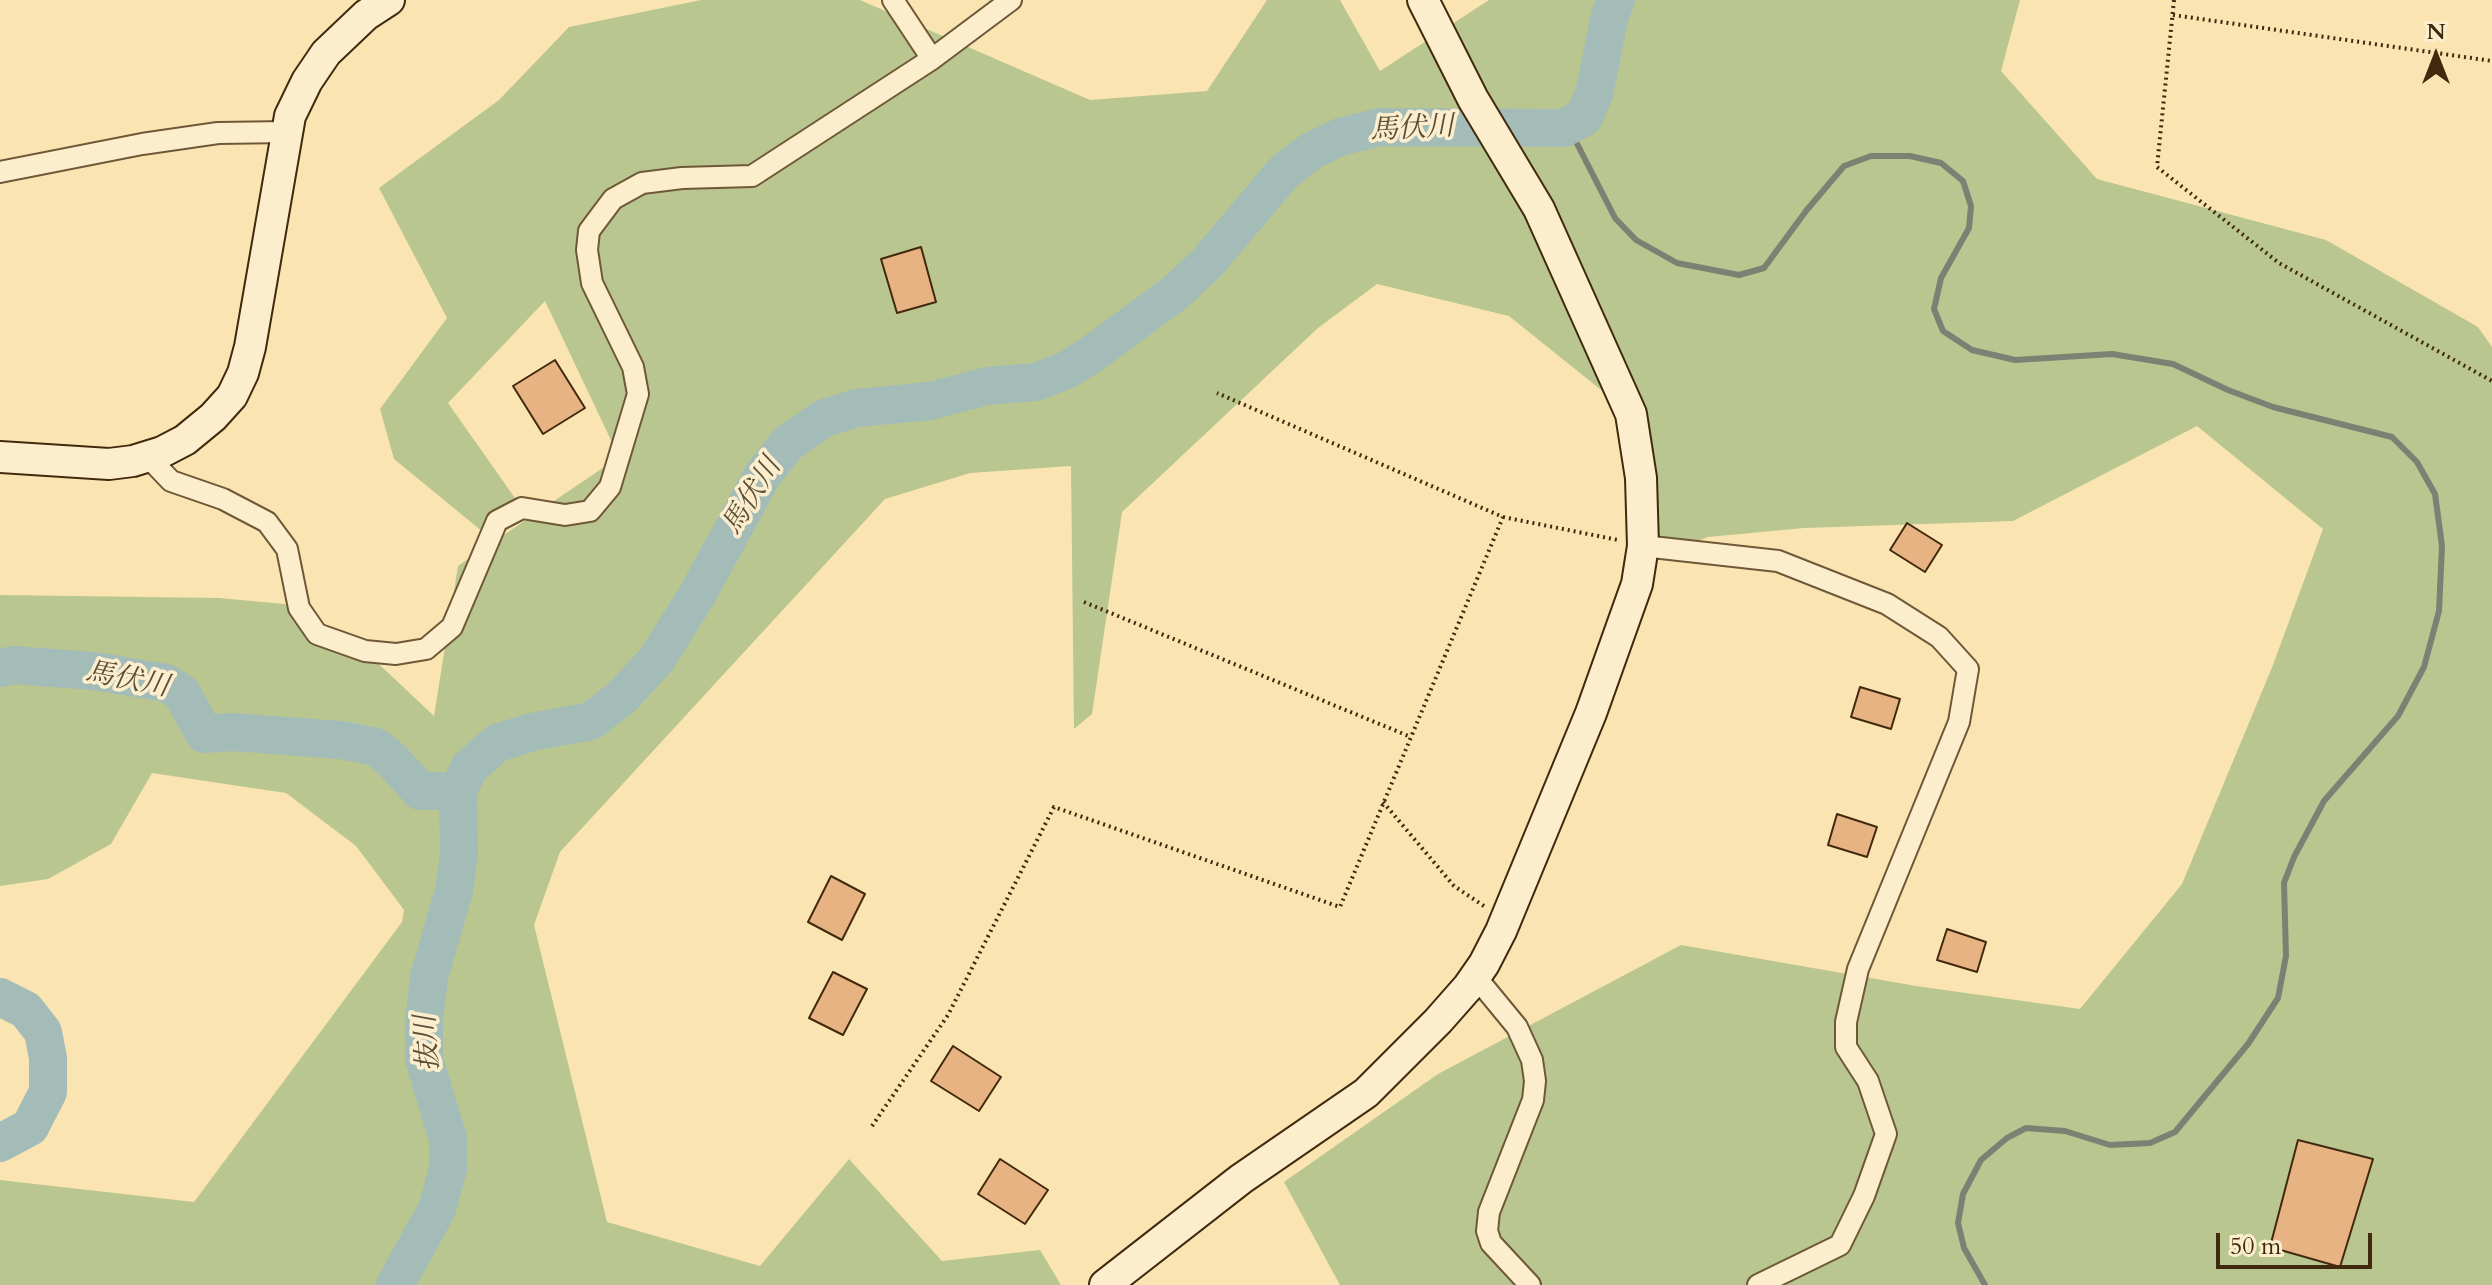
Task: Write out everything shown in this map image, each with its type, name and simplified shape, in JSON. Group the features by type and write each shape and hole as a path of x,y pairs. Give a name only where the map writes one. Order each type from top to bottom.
{"street":[{"path":"0,457 109,464 148,457 185,440 232,396 243,373 290,116 307,81 326,53 366,15 389,0"},
{"path":"893,0 932,59"},
{"path":"148,457 171,481 223,499 267,522 287,549 299,608 317,634 365,651 396,654 426,649 452,627 497,521 522,508 565,515 590,511 610,487 638,394 633,367 592,283 587,250 589,231 613,199 642,183 682,178 752,176 932,59 1011,0"},
{"path":"1105,1285 1241,1179 1366,1093 1438,1021 1475,976 1484,964 1504,920 1591,713 1637,584 1643,546 1641,478 1631,414 1539,209 1473,99 1423,0"},
{"path":"0,172 218,133 287,132"},
{"path":"1643,546 1778,561 1887,604 1939,637 1968,669 1959,722 1858,969 1846,1022 1846,1047 1868,1081 1886,1134 1864,1196 1840,1245 1758,1285"},
{"path":"1475,976 1517,1027 1532,1060 1535,1081 1533,1100 1489,1212 1487,1231 1491,1243 1530,1285"}],"path":[{"path":"2174,0 2157,167 2279,263 2492,381"},
{"path":"2173,15 2492,61"},
{"path":"1217,393 1503,517 1643,546"},
{"path":"872,1126 948,1015 1054,807 1340,907 1503,517"},
{"path":"1084,602 1411,737"},
{"path":"1383,802 1454,886 1504,920"}],"green space":[{"path":"701,0 860,0 1090,100 1207,91 1267,0 1340,0 1380,71 1489,0 2020,0 2001,71 2097,179 2326,240 2478,327 2492,347 2492,1285 1340,1285 1284,1182 1438,1074 1681,945 1916,986 2080,1009 2182,884 2273,665 2323,529 2197,426 2013,521 1804,528 1708,537 1654,557 1631,414 1509,316 1377,284 1318,328 1122,512 1092,714 1074,729 1071,466 970,473 885,499 560,852 534,925 607,1222 760,1266 849,1159 942,1261 1040,1250 1061,1285 0,1285 0,1180 194,1202 402,922 404,910 356,846 286,793 152,773 111,844 48,879 0,886 0,595 219,598 284,604 365,651 434,716 458,566 619,457 545,301 448,403 522,508 483,532 394,459 380,409 447,318 379,188 499,100 569,27"}],"building":[{"path":"921,247 936,302 897,313 881,259"},
{"path":"555,360 585,408 543,434 513,386"},
{"path":"1907,523 1942,545 1925,572 1890,550"},
{"path":"1860,687 1900,699 1891,729 1851,717"},
{"path":"1837,814 1877,827 1867,857 1828,845"},
{"path":"831,876 865,894 842,940 808,922"},
{"path":"1947,929 1986,942 1977,972 1937,960"},
{"path":"833,972 867,989 843,1035 809,1018"},
{"path":"953,1046 1001,1077 979,1111 931,1081"},
{"path":"2298,1140 2373,1159 2340,1267 2270,1247"},
{"path":"1000,1159 1048,1190 1025,1224 978,1194"}],"waterway":[{"name":"馬伏川","path":"395,1285 437,1209 448,1169 448,1139 424,1059 424,1020 429,977 454,891 459,854 458,791 469,768 497,743 532,732 591,721 622,697 657,659 697,595 762,476 787,444 824,418 857,408 930,401 987,386 1036,382 1067,370 1175,293 1207,263 1283,173 1311,151 1340,137 1380,127 1564,128 1584,117 1594,94 1610,15 1616,0"},
{"path":"1568,126 1615,218 1636,240 1677,263 1739,275 1764,268 1844,166 1871,156 1910,156 1941,163 1963,181 1971,206 1969,228 1941,278 1934,309 1943,331 1972,350 2015,360 2112,354 2173,364 2273,407 2392,437 2417,462 2435,494 2442,546 2439,611 2424,667 2398,716 2324,801 2294,857 2284,883 2286,956 2278,998 2248,1044 2175,1132 2150,1143 2110,1145 2065,1131 2026,1128 2007,1138 1981,1160 1963,1194 1958,1223 1964,1248 1985,1285"},
{"name":"馬伏川","path":"0,668 13,665 94,671 166,683 182,693 204,734 233,732 341,740 376,747 420,791 458,791"},
{"name":"馬伏川","path":"0,997 26,1010 43,1032 48,1058 48,1092 30,1127 0,1143"}],"water label":[{"name":"抜川","path":"429,1043"}]}
